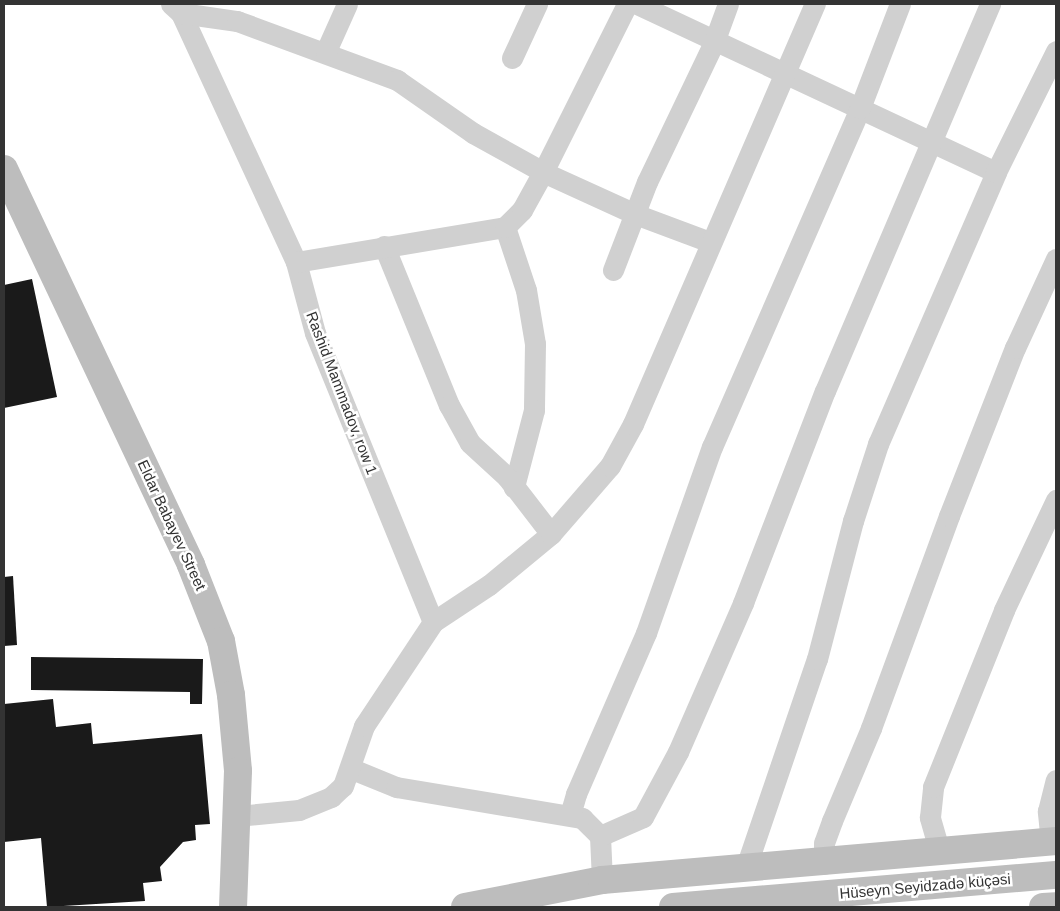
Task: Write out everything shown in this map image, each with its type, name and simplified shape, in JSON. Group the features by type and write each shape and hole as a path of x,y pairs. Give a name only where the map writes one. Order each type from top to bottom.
{"street":[{"path":"326,51 347,4"},
{"path":"512,58 537,4"},
{"path":"296,262 505,227 522,210 544,172 627,4"},
{"path":"637,4 785,76 860,108 996,172"},
{"path":"613,270 635,214 714,42 728,4"},
{"path":"238,816 317,804 343,786 352,769 364,726 434,622 489,585 551,534 610,466 632,424 815,4"},
{"path":"570,815 646,633 712,447 860,108 900,4"},
{"path":"600,836 643,817 678,752 743,604 825,391 990,4"},
{"path":"176,8 237,21 326,51 397,80 473,133 544,172 635,214 710,242"},
{"name":"Rashid Mammadov, row 1","path":"176,8 296,262 315,333 434,622"},
{"path":"745,870 817,659 853,521 878,444 996,172 1056,50"},
{"name":"Eldar Babayev Street","path":"4,169 210,608 231,695 238,816 233,907"},
{"path":"505,227 526,290 535,344 534,410 514,487"},
{"path":"384,246 449,405 470,443 514,487 551,534"},
{"path":"824,864 824,843 832,821 871,728 949,516 1015,348 1056,259"},
{"path":"940,853 930,817 933,787 1004,610 1056,500"},
{"path":"352,769 396,787 570,815 591,823 600,836 602,880"},
{"path":"465,907 602,880 824,864 1054,842 1048,811 1056,780"},
{"name":"Hüseyn Seyidzadə küçəsi","path":"673,907 1056,875"},
{"path":"1043,907 1056,906"}],"building":[{"path":"32,279 57,397 4,408 4,285"},
{"path":"13,576 17,645 4,646 4,577"},
{"path":"31,657 203,659 202,704 190,704 190,692 31,690"},
{"path":"53,699 56,727 91,723 93,744 202,734 210,824 195,825 196,840 183,842 160,867 162,881 143,883 145,901 47,907 41,838 4,842 4,704"}]}
